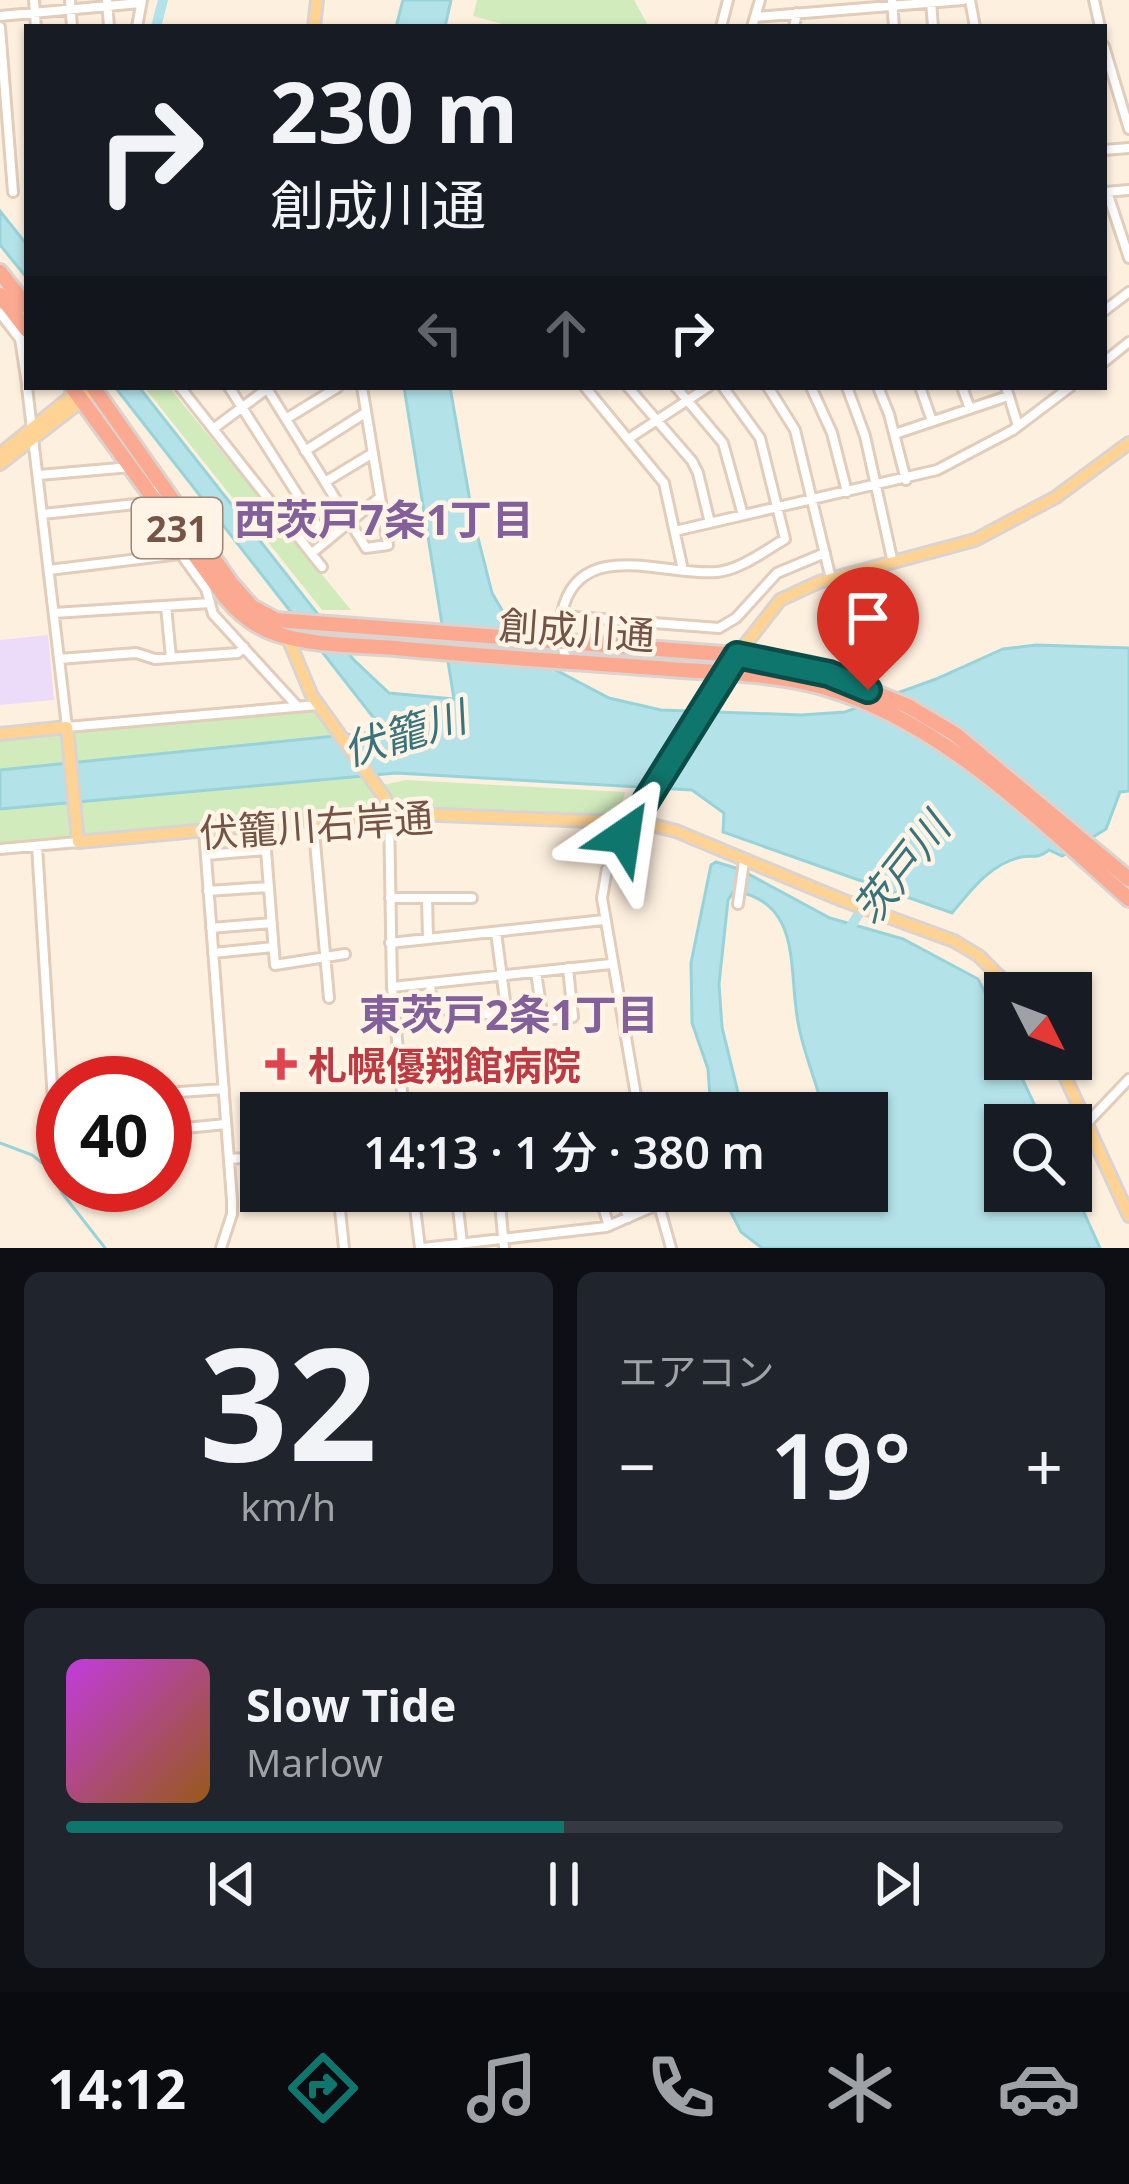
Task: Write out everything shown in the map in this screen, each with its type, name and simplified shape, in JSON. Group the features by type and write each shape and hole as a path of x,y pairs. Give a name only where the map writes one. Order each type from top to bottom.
{"highway":[{"path":"0,272 24,303"},
{"path":"0,296 24,334"},
{"name":"創成川通","path":"83,391 131,467 236,610 250,622 737,655 908,706 955,734 1110,872 1129,899"},
{"name":"創成川通","path":"83,391 152,494"},
{"name":"創成川通","path":"290,627 305,640 825,680"},
{"name":"創成川通","path":"1110,872 1129,878"}],"main road":[{"path":"0,464 83,391"},
{"path":"0,454 34,432"},
{"path":"632,823 737,655 780,600 830,579 975,540 1027,514 1129,443"},
{"path":"290,627 318,705 376,786 389,813"},
{"path":"0,734 67,727 78,842"},
{"name":"伏籠川右岸通","path":"78,842 389,813 632,823 676,831 744,864 954,941 995,972"},
{"path":"1092,1134 1129,1216"}],"street":[{"path":"34,0 37,24"},
{"path":"760,0 754,22 892,3 967,0"},
{"path":"0,16 70,5 141,2"},
{"path":"795,24 797,14"},
{"path":"0,27 13,192"},
{"path":"1107,70 1129,129"},
{"path":"1107,108 1121,106"},
{"path":"10,135 24,133"},
{"path":"1107,198 1129,258"},
{"path":"0,313 24,335"},
{"path":"28,390 67,727 318,705"},
{"path":"182,390 322,567"},
{"path":"231,390 327,541"},
{"path":"213,429 264,390"},
{"path":"268,390 366,548 388,545 362,390"},
{"path":"286,419 333,390"},
{"path":"587,390 664,483 683,570"},
{"path":"631,390 698,473 710,523"},
{"path":"679,390 723,443 743,515"},
{"path":"628,439 703,390"},
{"path":"566,662 560,643 562,616 572,588 590,572 608,565 728,570 785,538 760,438 725,390"},
{"path":"770,390 794,430 830,579"},
{"path":"812,390 832,433 847,492"},
{"path":"848,390 865,436 894,565"},
{"path":"879,390 906,480"},
{"path":"921,390 932,421"},
{"path":"963,390 970,409"},
{"path":"1046,390 1051,402"},
{"path":"675,531 906,480 964,457 1018,427 1066,390"},
{"path":"895,434 1007,392 1018,427"},
{"path":"305,451 366,413"},
{"path":"325,482 373,453"},
{"path":"38,475 131,467"},
{"path":"43,514 152,494 180,554 206,589 213,614 298,707"},
{"path":"311,554 380,497"},
{"path":"562,616 719,628 736,618 777,574 825,553"},
{"path":"50,570 180,554"},
{"path":"54,613 210,603"},
{"path":"166,606 171,658"},
{"path":"59,659 136,652 155,659 171,658 238,652 244,647"},
{"path":"389,813 390,943 400,1092"},
{"path":"313,820 328,998"},
{"path":"632,823 604,880 604,920 635,1092"},
{"path":"264,825 274,965 345,954"},
{"path":"204,830 232,1214 221,1248"},
{"name":"伏籠川右岸通","path":"0,850 78,842"},
{"path":"37,846 54,1056"},
{"path":"206,855 266,850"},
{"path":"739,900 744,864"},
{"path":"208,891 269,887"},
{"path":"390,898 472,898"},
{"path":"427,898 428,939"},
{"path":"390,943 604,920"},
{"path":"211,928 272,923"},
{"path":"496,932 508,1016"},
{"path":"213,952 273,947"},
{"path":"392,987 611,964"},
{"path":"430,983 432,1008 543,1020 573,1017 568,968"},
{"path":"536,972 543,1020"},
{"path":"1092,1118 1129,1079"},
{"path":"192,1091 224,1089"},
{"path":"192,1127 226,1124"},
{"path":"229,1159 240,1158"},
{"path":"340,1212 344,1248"},
{"path":"416,1212 421,1248 504,1243 609,1226 640,1212"},
{"path":"456,1212 462,1246"},
{"path":"501,1212 504,1243"},
{"path":"605,1212 609,1226"},
{"path":"627,1212 628,1217"},
{"path":"661,1212 671,1248"}],"shaded area":[{"path":"48,635 54,700 0,705 0,640"}],"green space":[{"path":"477,0 634,0 647,24 503,24 473,16"},
{"path":"146,390 171,390 351,610 322,610"},
{"path":"314,711 369,788 406,780 625,792 619,815 379,807 0,845 0,737"}],"water":[{"path":"403,0 451,0 446,24 397,24"},
{"path":"0,211 24,241 24,274 0,245"},
{"name":"伏籠川","path":"117,390 141,390 353,659 389,693 454,699 404,390 451,390 473,518 492,593 509,622 556,670 609,698 661,710 845,712 1003,649 1036,645 1129,648 1129,791 1120,792 1106,829 1062,856 1049,850 1000,865 952,913 723,832 724,813 692,790 396,773 0,809 0,770 384,731"},
{"path":"716,862 739,869 830,918 903,939 978,979 984,991 984,1080 1023,1080 1034,1104 984,1104 984,1212 1084,1212 1100,1248 762,1248 741,1232 731,1212 888,1212 888,1092 818,1092 800,1033 792,961 782,924 756,898 734,891 728,900 719,984 722,1027 738,1092 710,1092 708,1069 692,1023 691,963 711,865"}],"waterway":[{"path":"157,24 163,0"},
{"name":"茨戸川","path":"846,934 884,874"},
{"path":"0,1143 32,1155 50,1169 62,1193 105,1248"}],"place":[{"name":"札幌優翔館病院","path":"281,1064"}],"district":[{"name":"西茨戸7条1丁目","path":"384,518"},
{"name":"東茨戸2条1丁目","path":"509,1013"}],"route":[{"path":"624,836 737,655 829,674 868,690"}]}
